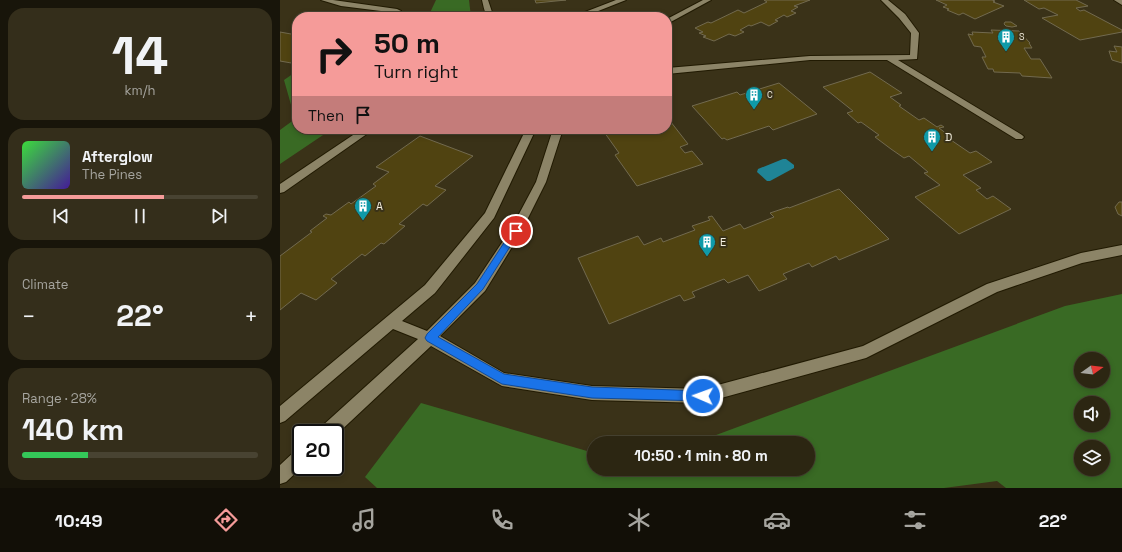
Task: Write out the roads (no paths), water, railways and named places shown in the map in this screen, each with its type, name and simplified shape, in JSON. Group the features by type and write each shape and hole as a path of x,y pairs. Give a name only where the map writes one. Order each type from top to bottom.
{"lane":[{"path":"324,0 341,4 397,11"},
{"path":"485,0 488,12"},
{"path":"590,12 623,0"},
{"path":"672,19 708,0"},
{"path":"672,71 810,58 914,57 915,34 902,16 884,0"},
{"path":"1117,0 1122,2"},
{"path":"890,58 1019,137"},
{"path":"280,189 361,134"},
{"path":"280,416 430,289 490,215 529,134"},
{"path":"337,424 430,338 480,287 516,231 541,182 556,134"},
{"path":"391,322 430,338 502,379 592,392 703,396 866,352 992,288 1081,258 1122,250"},
{"path":"280,476 292,465"}],"water":[{"path":"786,159 794,165 794,168 770,181 767,181 757,172 758,169"}],"place":[{"name":"S","path":"1006,52"},
{"name":"C","path":"754,110"},
{"name":"D","path":"932,152"},
{"name":"A","path":"363,221"},
{"name":"E","path":"707,257"}]}
